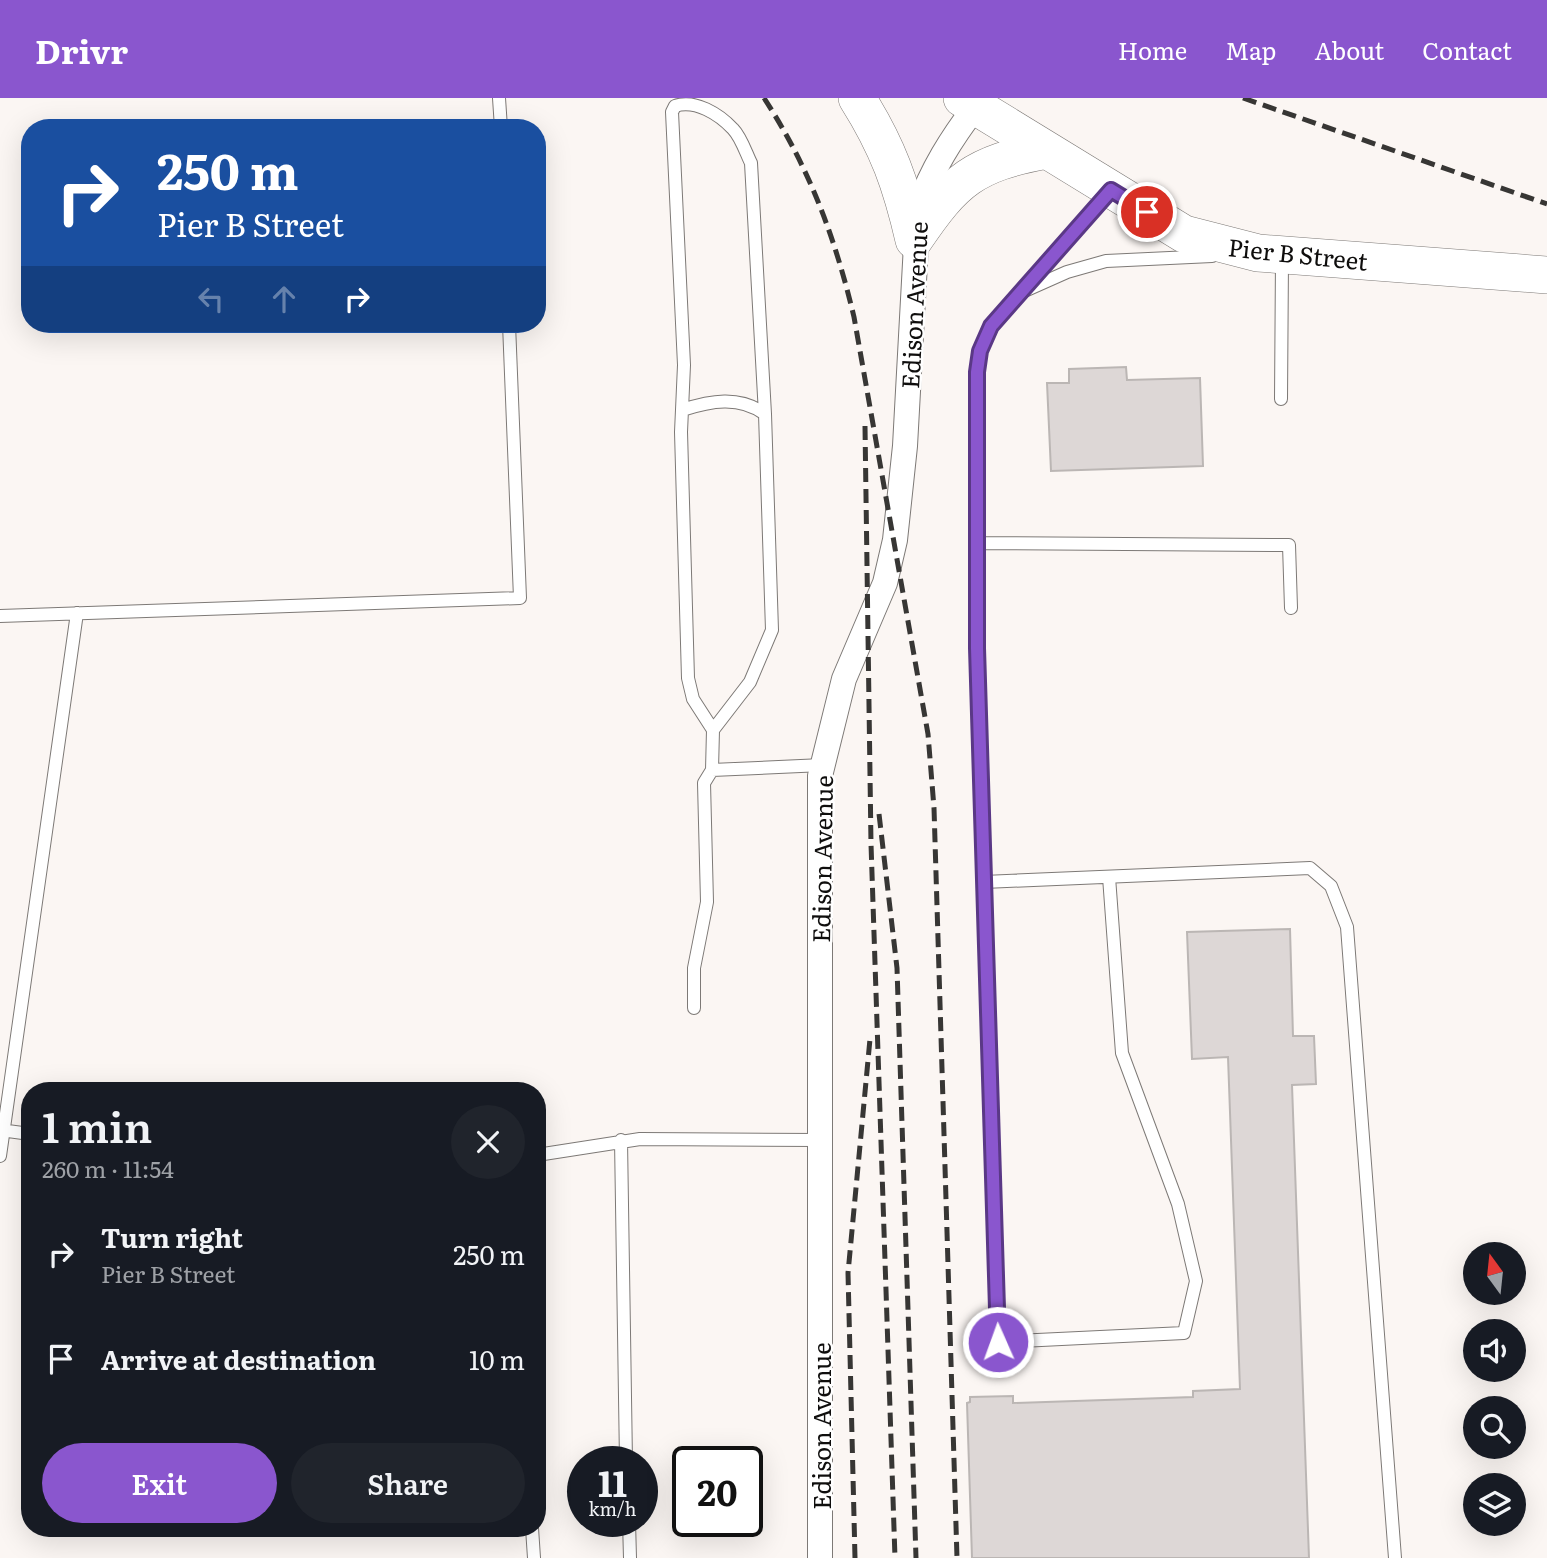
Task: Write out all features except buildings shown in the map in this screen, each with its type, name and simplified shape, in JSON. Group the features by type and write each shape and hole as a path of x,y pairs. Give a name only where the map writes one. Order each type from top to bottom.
{"street":[{"path":"857,98 883,139 896,173 914,240"},
{"name":"Edison Avenue","path":"820,1558 820,776 844,679 886,583 894,540 905,446 914,240 918,208 930,175 969,102"},
{"name":"Pier B Street","path":"969,102 1184,234 1270,254 1547,275"},
{"path":"914,240 940,201 980,168 1008,157 1046,150"}],"lane":[{"path":"499,98 500,119"},
{"path":"694,1008 694,968 707,902 704,783 712,770 712,730 693,699 688,678 682,410 684,365 673,112 675,106 688,103 709,111 735,130 751,163 765,414 772,630 750,682 712,730"},
{"path":"1109,877 1122,1053 1178,1204 1196,1281 1184,1333 998,1342 984,882 977,543 977,372 980,351 991,326 1015,295 1111,190"},
{"path":"1015,295 1067,272 1106,261 1270,254 1281,399"},
{"path":"0,616 520,598 509,333"},
{"path":"682,410 722,401 742,403 765,414"},
{"path":"977,543 1289,545 1291,608"},
{"path":"0,1156 77,613"},
{"path":"712,770 822,765"},
{"path":"984,882 1310,869 1331,886 1347,927 1395,1558"},
{"path":"2,1130 21,1133"},
{"path":"546,1153 621,1140 820,1140"},
{"path":"621,1140 626,1446"},
{"path":"533,1537 534,1558"},
{"path":"629,1537 630,1558"}],"railway":[{"path":"764,98 794,150 819,203 847,287 928,734 934,808 957,1558"},
{"path":"1243,98 1547,204"},
{"path":"865,426 871,844 895,1558"},
{"path":"879,814 897,968 916,1558"},
{"path":"855,1558 848,1273 870,1039"}],"route":[{"path":"998,1342 977,648 977,372 980,351 991,326 1015,295 1111,190 1147,212"}]}
